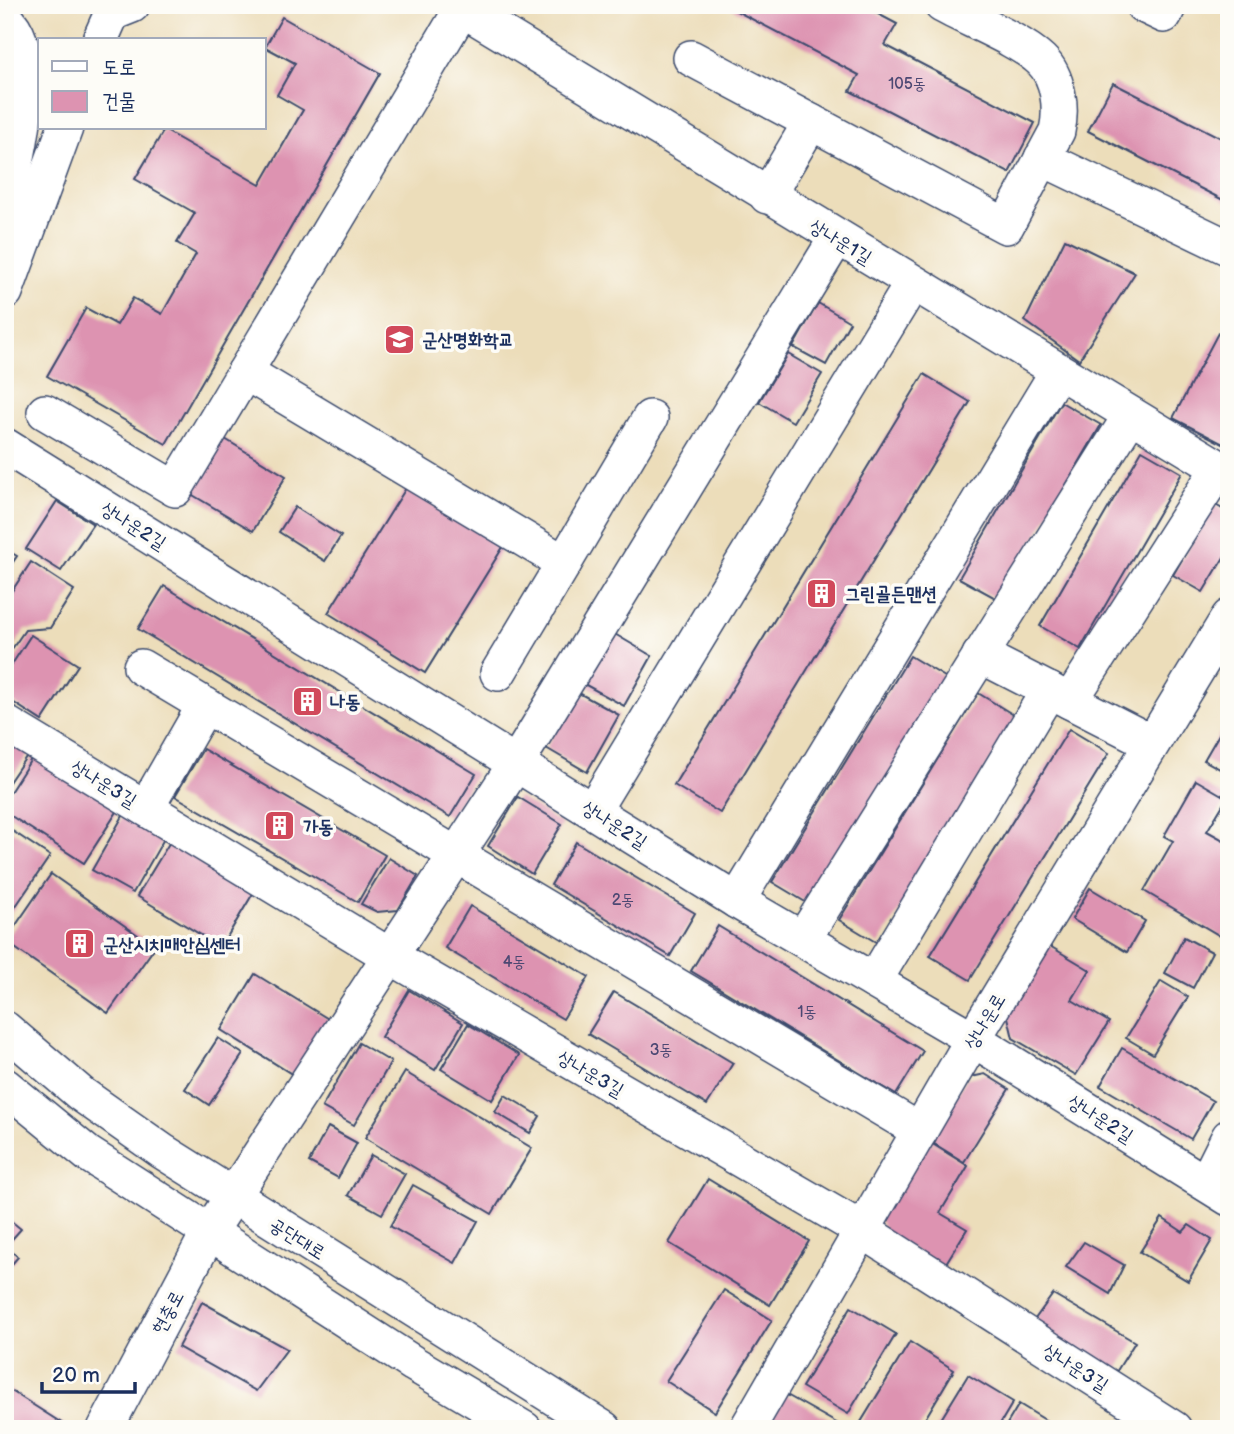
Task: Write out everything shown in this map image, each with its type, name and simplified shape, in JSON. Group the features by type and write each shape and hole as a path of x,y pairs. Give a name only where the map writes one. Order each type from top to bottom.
{"street":[{"path":"101,38 112,13 132,5"},
{"path":"691,58 1006,226 1060,118 1057,88 1042,61 942,5"},
{"path":"1143,5 1164,15 1169,5"},
{"path":"45,412 175,489 459,7"},
{"name":"상나운1길","path":"459,7 836,239 1224,471"},
{"path":"5,18 23,45 24,99 22,145 5,204"},
{"path":"767,196 811,122"},
{"path":"5,292 64,130"},
{"path":"1042,158 1229,248"},
{"name":"현충로","path":"105,1429 208,1234 517,762 836,239"},
{"path":"593,810 912,284"},
{"path":"737,901 1058,371"},
{"path":"245,372 564,563"},
{"path":"803,939 1131,415"},
{"path":"498,673 650,418"},
{"name":"상나운2길","path":"5,446 737,901 973,1039 1217,1191"},
{"path":"874,981 1060,696 1224,471"},
{"name":"상나운로","path":"747,1429 973,1039 1229,617"},
{"path":"981,655 1152,743"},
{"path":"141,667 920,1131"},
{"path":"146,808 205,705"},
{"name":"상나운3길","path":"5,723 390,956 862,1230 1174,1429"},
{"name":"공단대로","path":"5,1029 81,1094 233,1198 604,1429"},
{"path":"5,1086 88,1154 208,1234 414,1364 524,1429"},
{"path":"1217,1191 1229,1137"}],"building":[{"path":"725,5 861,5 897,24 885,45 1035,123 1009,173 850,91 859,75"},
{"path":"282,17 380,73 166,444 47,376 86,308 117,325 133,298 162,314 196,254 177,243 195,213 135,179 164,130 260,185 303,110 277,95 295,63 266,45"},
{"path":"1113,83 1229,142 1229,203 1088,131"},
{"path":"1065,239 1135,273 1079,360 1025,321"},
{"path":"818,303 850,322 826,365 793,347"},
{"path":"1218,333 1229,338 1229,447 1173,418"},
{"path":"788,354 822,374 793,422 759,402"},
{"name":"그린골든맨션","path":"924,374 970,402 720,813 674,785"},
{"path":"1061,402 1101,425 999,600 959,578"},
{"path":"220,436 286,476 253,531 186,491"},
{"path":"1142,450 1182,473 1080,649 1040,626"},
{"path":"406,488 503,547 425,673 328,613"},
{"path":"57,501 93,524 61,571 26,549"},
{"path":"1214,504 1229,513 1229,549 1203,592 1173,575"},
{"path":"295,507 341,536 325,561 279,532"},
{"path":"5,549 17,556 5,574"},
{"path":"31,562 74,590 50,628 25,630 5,659 6,600"},
{"name":"나동","path":"164,586 476,774 450,817 138,629"},
{"path":"613,633 652,656 624,706 584,684"},
{"path":"31,635 78,665 42,721 5,697 5,675"},
{"path":"910,656 950,680 812,906 772,882"},
{"path":"577,692 619,715 587,772 546,748"},
{"path":"978,693 1017,717 879,944 839,920"},
{"path":"1229,717 1229,774 1204,760"},
{"path":"1069,729 1109,753 970,980 930,956"},
{"path":"5,735 30,751 5,788"},
{"name":"가동","path":"203,749 385,855 358,902 175,796"},
{"path":"35,753 120,807 84,863 5,812 5,800"},
{"path":"1196,780 1227,798 1207,831 1229,843 1229,931 1226,930 1222,937 1144,891 1173,841 1164,836"},
{"path":"518,797 562,824 532,874 488,846"},
{"path":"124,814 165,837 133,893 92,870"},
{"path":"5,826 50,856 5,922"},
{"path":"171,840 255,890 221,947 137,896"},
{"path":"576,842 695,913 670,956 551,885"},
{"path":"389,858 418,876 398,910 377,912 361,904"},
{"name":"군산시치매안심센터","path":"51,874 155,947 108,1013 5,941"},
{"path":"1090,888 1145,921 1127,952 1072,919"},
{"path":"470,906 589,977 563,1019 445,948"},
{"path":"718,926 923,1051 896,1095 691,971"},
{"path":"1184,937 1212,952 1193,988 1165,973"},
{"path":"1048,945 1090,970 1072,1000 1109,1022 1076,1075 1013,1038 1007,1013"},
{"path":"255,974 330,1020 295,1076 221,1030"},
{"path":"1161,981 1188,997 1153,1054 1126,1038"},
{"path":"409,990 463,1023 435,1070 381,1037"},
{"path":"614,992 733,1063 707,1105 588,1034"},
{"path":"468,1024 519,1055 492,1100 441,1069"},
{"path":"218,1038 243,1054 209,1105 185,1089"},
{"path":"359,1043 391,1062 354,1125 322,1107"},
{"path":"1122,1048 1213,1101 1191,1139 1100,1086"},
{"path":"405,1072 532,1148 492,1214 365,1138"},
{"path":"985,1074 1009,1089 964,1162 928,1140 967,1078"},
{"path":"505,1095 540,1116 530,1133 495,1112"},
{"path":"328,1127 357,1143 338,1178 309,1162"},
{"path":"926,1140 968,1166 940,1213 967,1229 943,1268 884,1232 879,1215"},
{"path":"371,1155 405,1174 382,1214 348,1195"},
{"path":"708,1179 809,1241 770,1305 669,1243"},
{"path":"413,1185 478,1221 455,1263 390,1226"},
{"path":"5,1216 21,1229 5,1247"},
{"path":"1162,1218 1183,1232 1189,1225 1212,1240 1188,1281 1140,1252"},
{"path":"1084,1242 1124,1265 1110,1294 1066,1267"},
{"path":"9,1249 18,1257 5,1272 5,1254"},
{"path":"724,1290 772,1320 715,1412 666,1381"},
{"path":"1053,1294 1135,1342 1113,1377 1030,1326"},
{"path":"202,1302 287,1349 256,1391 178,1347"},
{"path":"851,1307 896,1334 848,1414 802,1387"},
{"path":"910,1342 954,1370 919,1429 873,1429 861,1422"},
{"path":"968,1375 1013,1402 997,1429 935,1429"},
{"path":"5,1387 71,1429 5,1429"},
{"path":"785,1394 847,1429 766,1429"},
{"path":"1019,1404 1060,1429 1004,1429"}],"place":[{"name":"군산명화학교","path":"399,339"},
{"name":"그린골든맨션","path":"822,593"},
{"name":"나동","path":"307,701"},
{"name":"가동","path":"280,826"},
{"name":"군산시치매안심센터","path":"80,944"}]}
